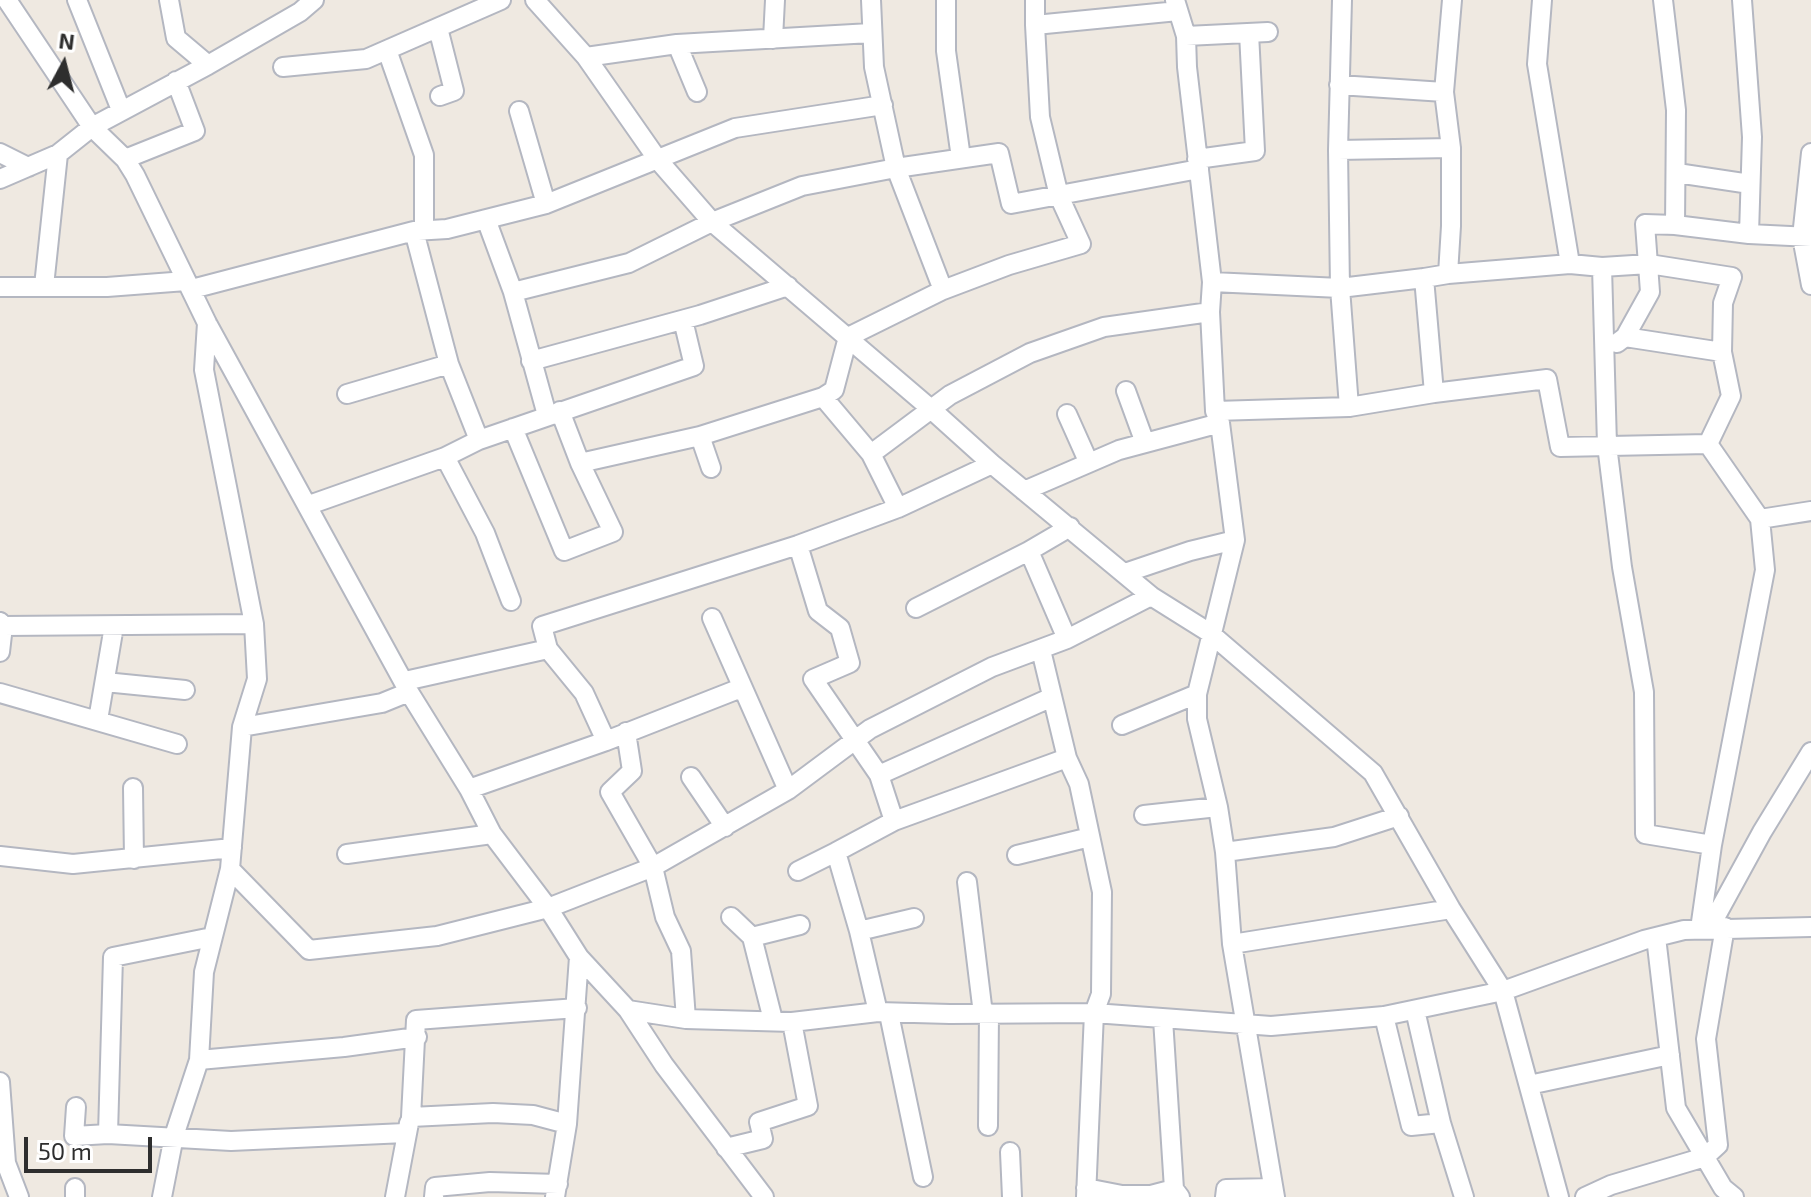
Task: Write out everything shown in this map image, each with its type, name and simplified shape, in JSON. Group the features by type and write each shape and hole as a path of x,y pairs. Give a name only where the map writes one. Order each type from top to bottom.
{"street":[{"path":"3,0 92,127 125,159 135,175 207,323 492,834 548,908 579,957 628,1010 664,1065 764,1197"},
{"path":"77,0 121,110"},
{"path":"169,0 176,38 208,65"},
{"path":"0,179 58,154 92,127 208,65 300,12 314,0"},
{"path":"283,67 366,59 501,0"},
{"path":"535,0 586,57 658,160 712,222 1024,491 1151,596 1210,633 1373,773 1451,909 1503,991 1559,1197"},
{"path":"773,39 775,0"},
{"path":"871,0 874,67 896,168 943,290"},
{"path":"946,0 946,51 961,158"},
{"path":"580,463 700,436 823,397 834,390 848,337 943,290 1009,265 1081,244 1059,196 1040,117 1035,0"},
{"path":"1342,0 1338,150 1340,288 1349,407"},
{"path":"1448,274 1451,148 1444,92 1452,0"},
{"path":"1542,0 1537,64 1570,264"},
{"path":"1663,0 1676,110 1675,225"},
{"path":"1742,0 1752,137 1749,234"},
{"path":"1035,25 1177,5 1186,36 1212,282 1210,312 1217,417 1235,540 1197,694 1197,719 1218,807 1232,944 1274,1192 1226,1189 1225,1197"},
{"path":"438,28 454,91 440,96"},
{"path":"1186,36 1268,32"},
{"path":"586,57 677,44 871,33"},
{"path":"513,292 629,263 712,222 802,186 896,168 999,153 1011,204 1255,151 1249,33"},
{"path":"677,44 697,92"},
{"path":"387,50 424,155 419,230 449,364 479,440"},
{"path":"125,159 195,131 176,81"},
{"path":"1339,85 1444,92"},
{"path":"0,287 189,285 419,230 447,229 546,204 735,128 883,105"},
{"path":"519,111 546,204"},
{"path":"1338,150 1451,148"},
{"path":"0,153 28,167"},
{"path":"1811,153 1806,237 1811,285"},
{"path":"44,286 58,154"},
{"path":"1677,173 1750,184"},
{"path":"486,219 513,292 531,361 553,413 613,532 564,551 513,428"},
{"path":"1606,353 1625,337 1650,292 1645,224 1806,237"},
{"path":"1212,282 1340,288 1448,274 1570,264 1602,267 1649,264 1732,277 1723,303 1722,352 1731,396 1708,444"},
{"path":"1602,267 1607,445 1622,567 1644,692 1645,834 1712,845"},
{"path":"1424,278 1434,393"},
{"path":"531,361 683,320 788,286"},
{"path":"871,454 950,395 1030,353 1104,327 1210,312"},
{"path":"309,505 445,457 479,440 553,413 694,366 683,320"},
{"path":"162,1197 174,1136 199,1060 204,972 230,869 242,727 257,679 254,624 204,370 207,323"},
{"path":"1625,337 1722,352"},
{"path":"347,394 449,364"},
{"path":"1024,491 1088,461 1217,417 1349,407 1547,379 1560,447 1708,444"},
{"path":"1126,391 1145,443"},
{"path":"823,397 871,454 898,508"},
{"path":"1067,414 1088,461"},
{"path":"700,436 711,468"},
{"path":"1585,1197 1611,1185 1705,1157 1718,1145 1706,1039 1712,928 1712,845 1765,570 1760,519 1708,444"},
{"path":"445,457 485,533 511,601"},
{"path":"606,741 584,693 548,649 542,626 798,545 898,508 992,464"},
{"path":"1760,519 1811,511"},
{"path":"916,608 1070,527"},
{"path":"1125,573 1235,540"},
{"path":"798,545 818,611 840,628 850,663 813,679 879,775 894,821"},
{"path":"1029,551 1067,639"},
{"path":"230,869 309,950 437,936 548,908 653,867 788,790 870,729 992,667 1067,639 1151,596"},
{"path":"712,618 788,790"},
{"path":"0,652 2,624 254,624"},
{"path":"98,720 114,626"},
{"path":"242,727 382,703 407,686 548,649"},
{"path":"1041,650 1050,698 1067,758 1079,784 1102,892 1101,994 1094,1013 1086,1192 1122,1195 1177,1193 1163,1019"},
{"path":"105,682 185,690"},
{"path":"469,789 606,741 741,688"},
{"path":"0,693 177,744"},
{"path":"1122,725 1197,694"},
{"path":"879,775 1050,698"},
{"path":"626,732 632,771 610,792 653,867 665,917 681,951 686,1019"},
{"path":"1712,928 1762,832 1811,752"},
{"path":"798,871 894,821 1067,758"},
{"path":"691,777 725,827"},
{"path":"133,788 134,859"},
{"path":"1144,815 1218,807"},
{"path":"1225,852 1334,837 1399,816"},
{"path":"347,854 492,834"},
{"path":"1017,855 1090,837"},
{"path":"0,856 73,864 232,848"},
{"path":"836,852 884,1013 923,1177"},
{"path":"967,882 986,1014 988,1126"},
{"path":"1232,944 1451,909"},
{"path":"731,917 752,937 773,1020"},
{"path":"859,931 914,918"},
{"path":"752,937 800,925"},
{"path":"628,1010 686,1019 792,1022 884,1013 1094,1013 1271,1026 1384,1016 1503,991 1684,930 1811,927"},
{"path":"108,1134 113,957 212,937"},
{"path":"1656,937 1676,1108 1723,1188 1734,1197"},
{"path":"434,1197 435,1187 490,1182 556,1190 567,1124 579,957"},
{"path":"395,1197 408,1125 416,1020 577,1008"},
{"path":"1415,1010 1441,1123 1464,1197"},
{"path":"1384,1016 1411,1126 1441,1123"},
{"path":"726,1148 763,1139 759,1122 808,1106 792,1022"},
{"path":"199,1060 417,1037"},
{"path":"1529,1085 1670,1055"},
{"path":"0,1082 6,1163 19,1197"},
{"path":"76,1107 74,1136 174,1136 231,1141 408,1125 493,1113 533,1115 567,1124"},
{"path":"1010,1152 1012,1197"}]}
